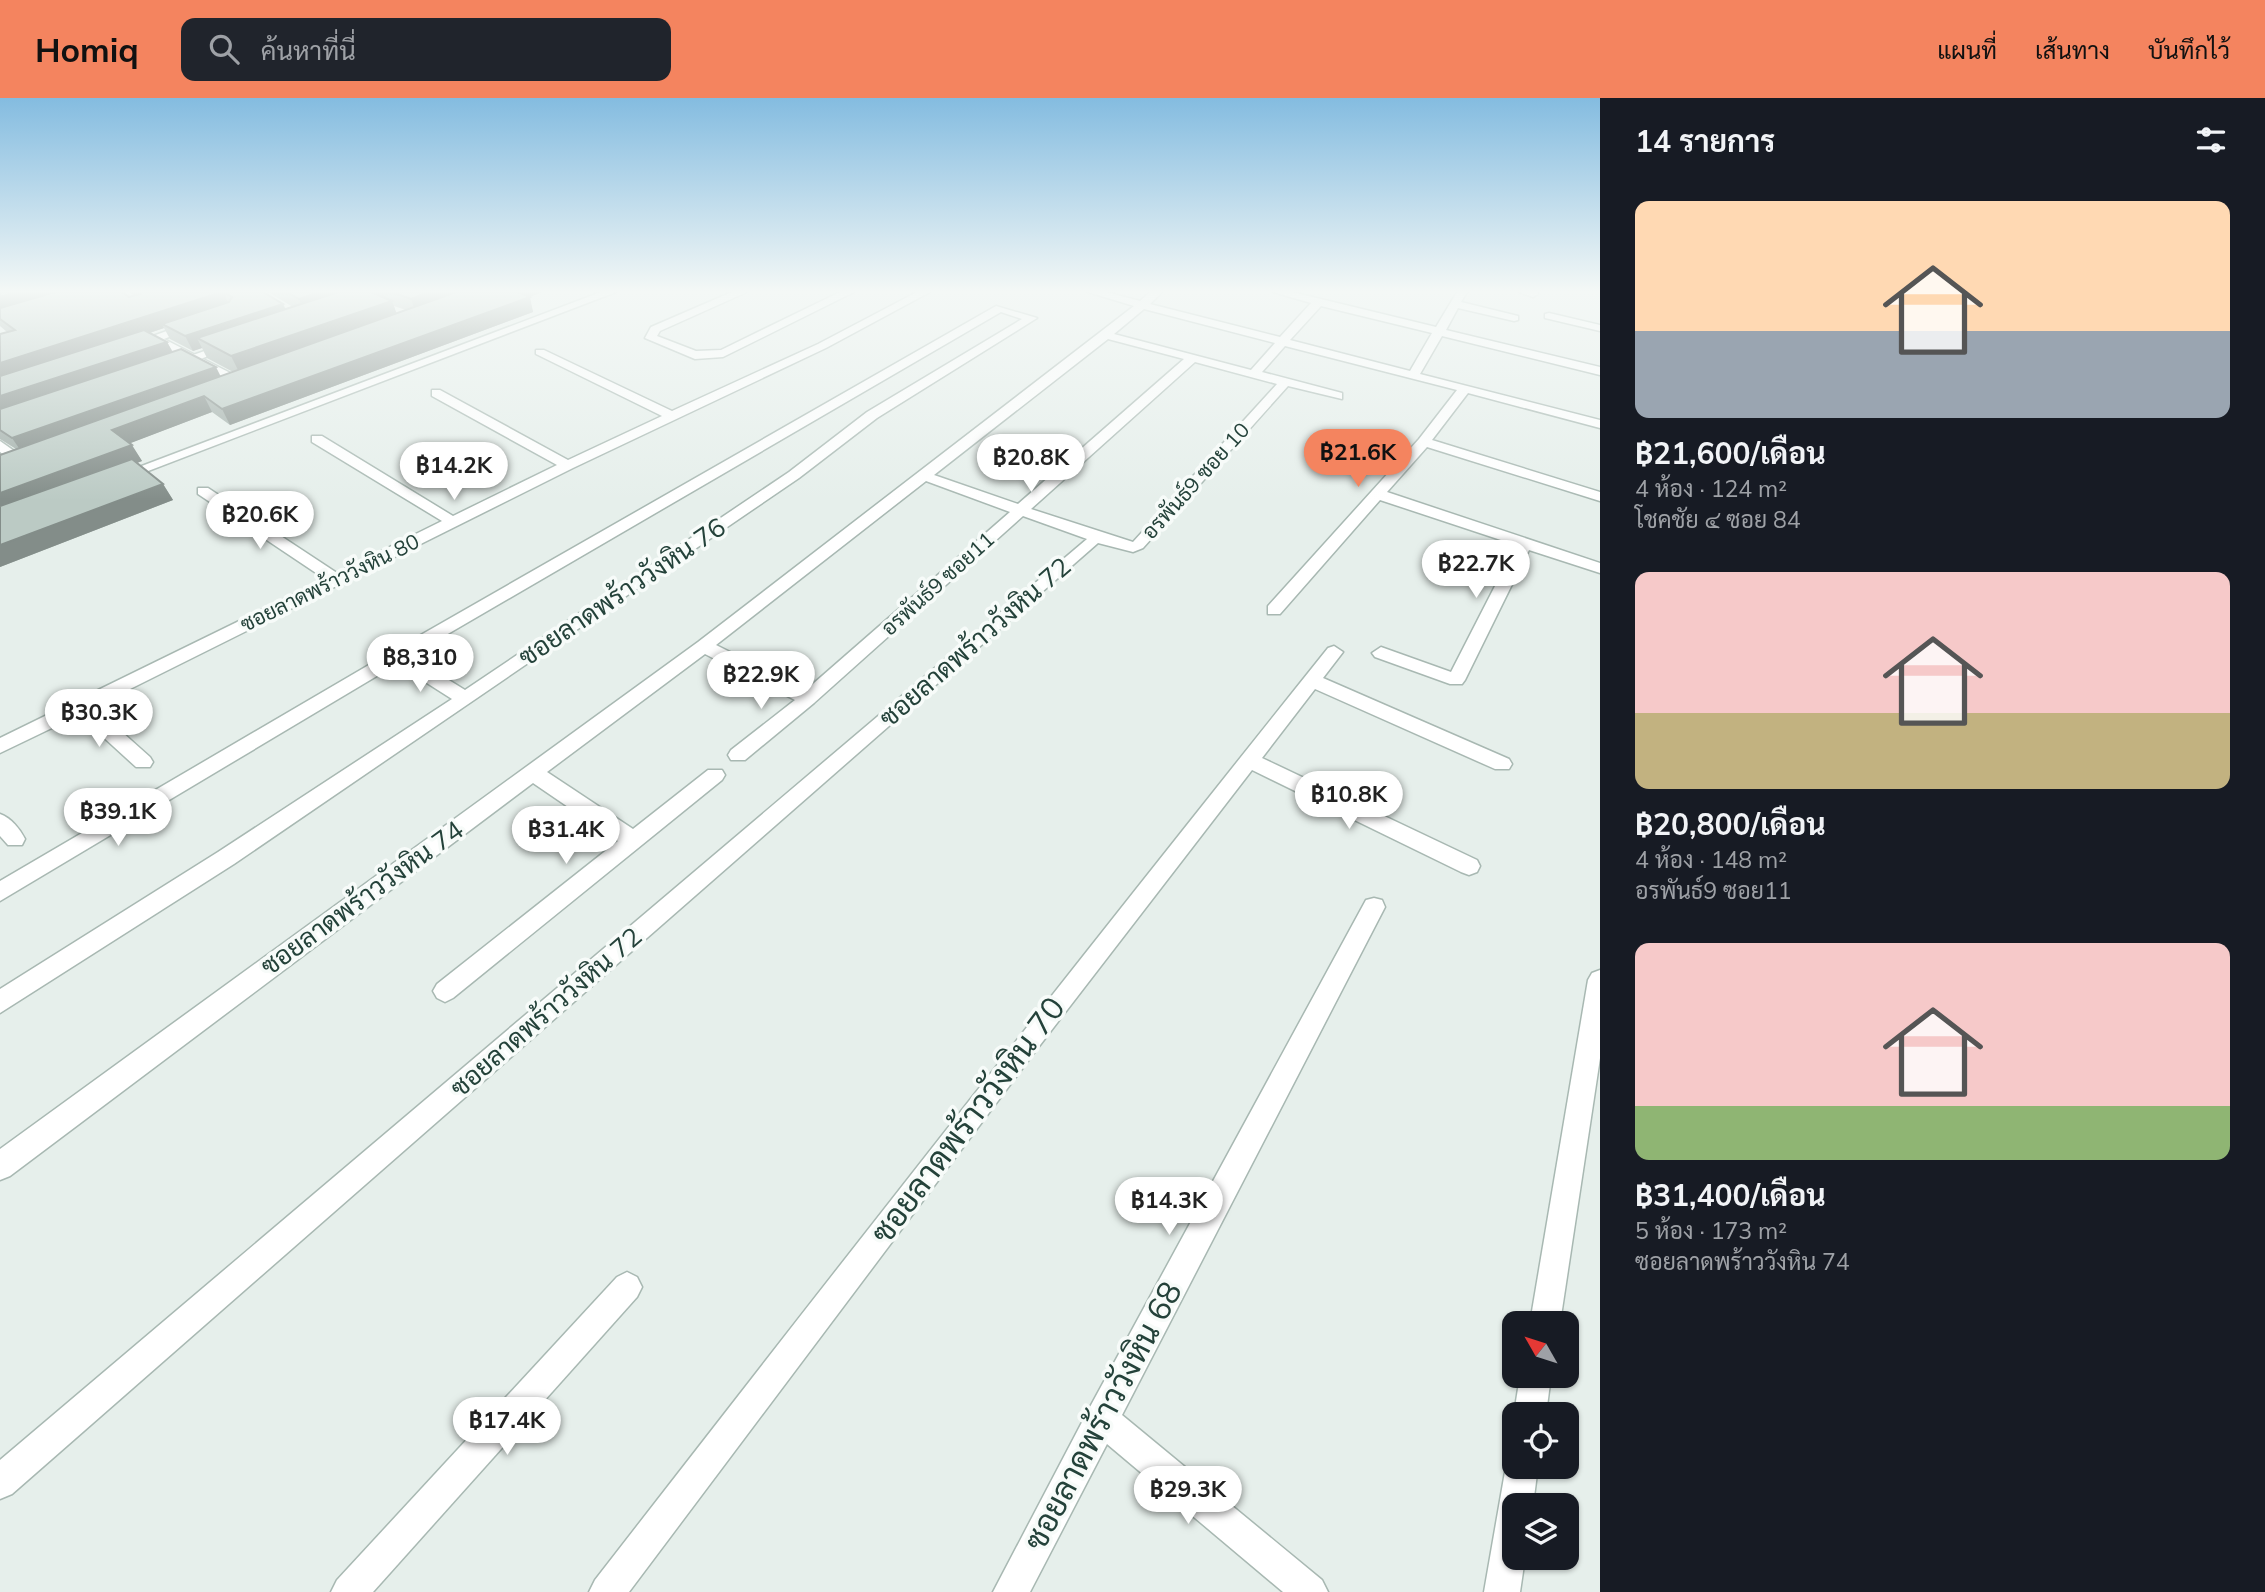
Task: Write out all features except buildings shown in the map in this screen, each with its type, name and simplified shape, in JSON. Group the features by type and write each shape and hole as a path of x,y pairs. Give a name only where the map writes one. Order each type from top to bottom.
{"street":[{"path":"154,370 180,362"},
{"path":"201,362 245,380 226,387"},
{"path":"100,484 429,362"},
{"path":"560,362 671,416"},
{"name":"ซอยลาดพร้าววังหิน 80","path":"0,746 568,465 788,362"},
{"name":"ซอยลาดพร้าววังหิน 76","path":"0,892 215,767 397,656 904,362"},
{"name":"ซอยลาดพร้าววังหิน 76","path":"0,1002 464,698 794,475 872,415 959,362"},
{"name":"ซอยลาดพร้าววังหิน 74","path":"0,1166 704,646 1071,362"},
{"name":"อรพันธ์9 ซอย11","path":"738,755 808,699 1188,362"},
{"path":"1206,362 1338,396"},
{"path":"1254,374 1265,362"},
{"path":"1384,362 1600,424"},
{"path":"1417,370 1422,362"},
{"path":"1564,362 1600,371"},
{"name":"อรพันธ์9 ซอย 10","path":"1021,510 1133,547 1138,545 1285,382"},
{"path":"1274,610 1424,442 1466,387"},
{"path":"436,393 568,465"},
{"path":"833,401 872,415"},
{"path":"317,439 453,522"},
{"path":"1424,442 1600,497"},
{"path":"0,445 22,462"},
{"path":"922,475 1021,510"},
{"path":"203,491 338,580"},
{"path":"1377,494 1600,568"},
{"name":"ซอยลาดพร้าววังหิน 72","path":"0,1482 1091,542"},
{"path":"1381,653 1456,680 1525,543"},
{"path":"704,646 808,699"},
{"name":"ซอยลาดพร้าววังหิน 70","path":"607,1592 1028,1041 1247,759 1334,652"},
{"path":"397,656 464,698"},
{"path":"1311,680 1502,764"},
{"path":"80,706 143,762"},
{"path":"1247,759 1469,866"},
{"path":"533,772 634,839"},
{"path":"445,991 715,775"},
{"path":"0,822 15,839"},
{"name":"ซอยลาดพร้าววังหิน 68","path":"1011,1592 1374,907"},
{"path":"1547,1311 1600,979"},
{"path":"349,1592 626,1287"},
{"path":"1101,1418 1310,1592"},
{"path":"1502,1592 1506,1570"}]}
